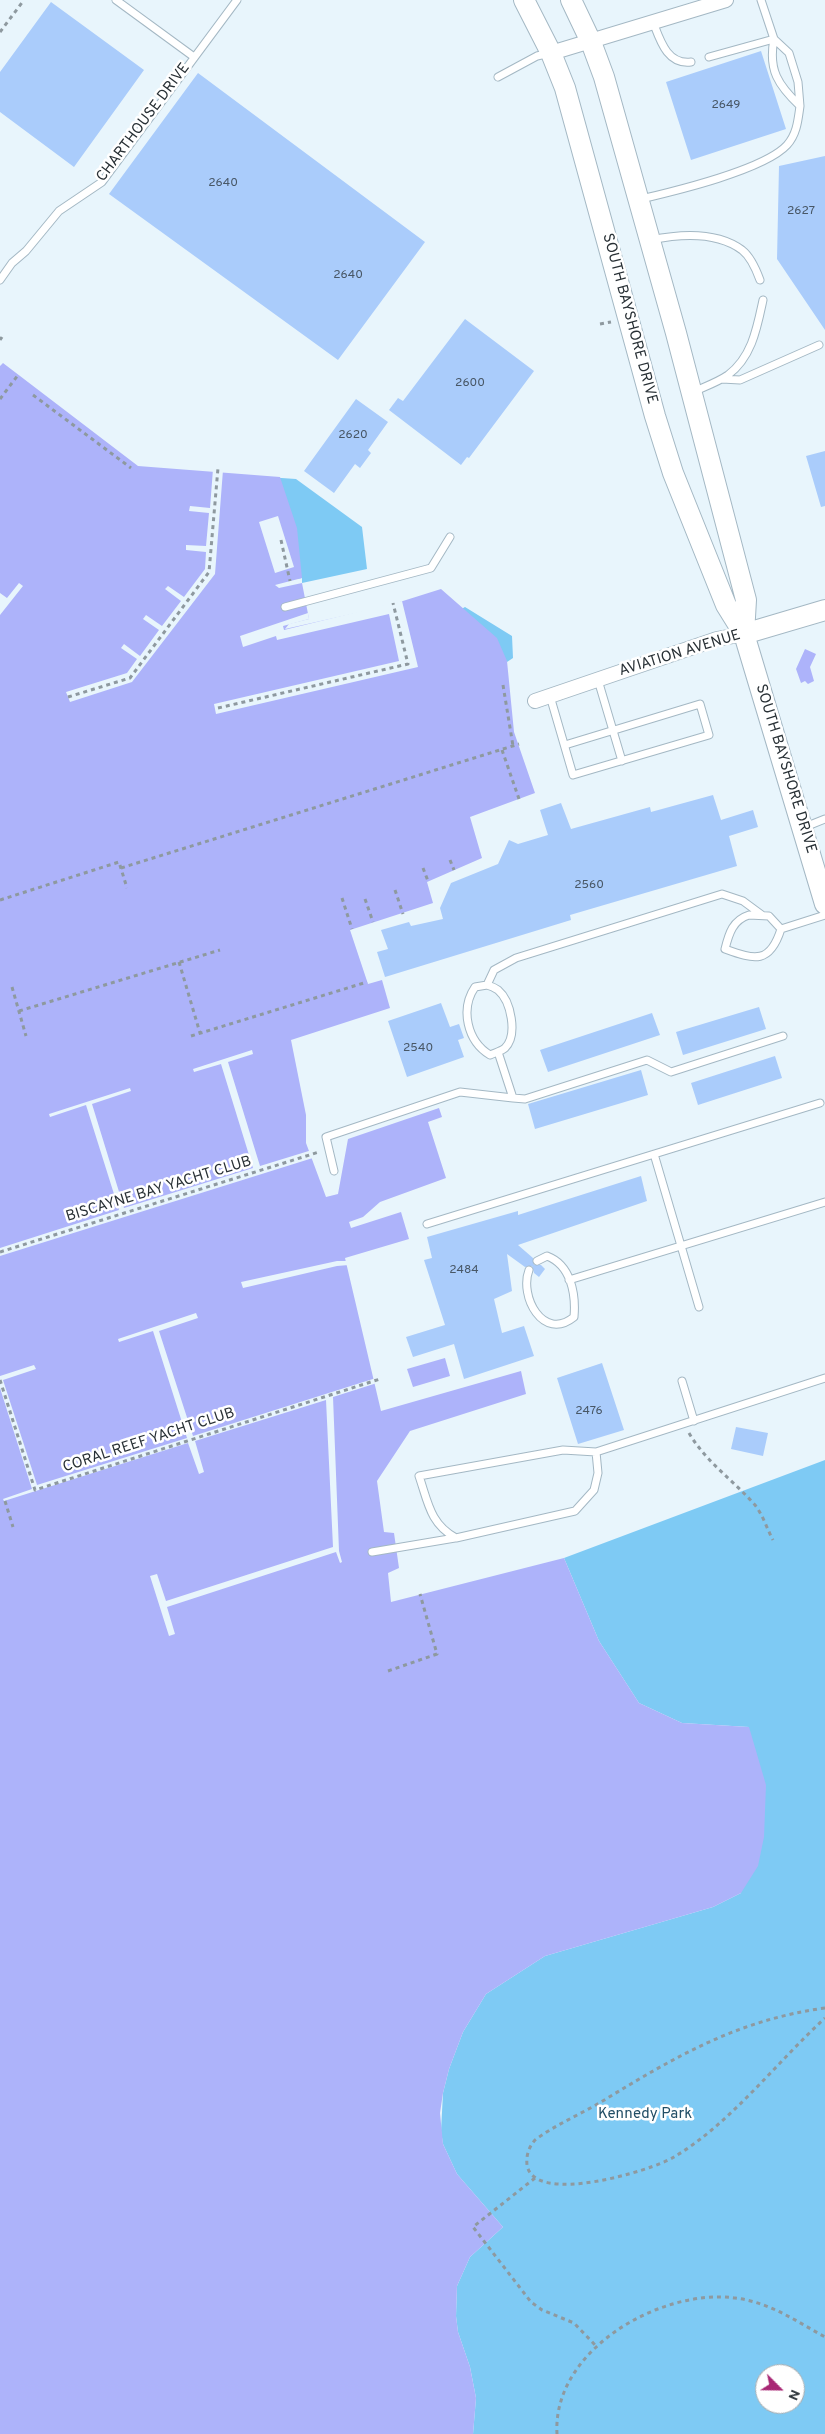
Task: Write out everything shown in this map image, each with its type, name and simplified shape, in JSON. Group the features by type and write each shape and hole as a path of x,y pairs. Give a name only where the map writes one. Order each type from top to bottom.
{"main road":[{"name":"SOUTH BAYSHORE DRIVE","path":"524,0 551,53 565,88 655,416 673,473 726,605 744,634 802,828 820,872 825,904"},
{"name":"SOUTH BAYSHORE DRIVE","path":"571,0 591,42 604,77 676,333 746,600 744,634"},
{"name":"AVIATION AVENUE","path":"744,634 825,610"}],"street":[{"path":"551,53 726,0"},
{"name":"AVIATION AVENUE","path":"535,701 716,639 744,634"}],"lane":[{"path":"116,0 194,56"},
{"name":"CHARTHOUSE DRIVE","path":"0,280 12,263 26,251 59,211 102,182 237,0"},
{"path":"761,0 774,39 771,56 782,89 800,106"},
{"path":"653,22 666,53 676,60 691,62"},
{"path":"709,57 774,39"},
{"path":"638,200 692,187 770,158 787,145 796,130 800,106 798,82 789,53 774,39"},
{"path":"498,77 537,56 551,53"},
{"path":"649,240 678,235 691,235 731,243 743,251 754,266 760,280"},
{"path":"691,394 728,375 745,357 755,336 763,300"},
{"path":"721,379 740,380 819,345"},
{"path":"285,607 431,568 450,538"},
{"path":"598,680 622,760"},
{"path":"550,696 573,774 709,735 700,704 565,745"},
{"path":"802,828 825,819"},
{"path":"487,985 494,970 516,958 722,894 743,901 762,915"},
{"path":"750,915 770,916 781,929 776,946 768,953 753,958 725,949 730,930 741,918 750,915"},
{"path":"781,929 825,915"},
{"path":"487,985 498,990 507,1002 511,1017 510,1037 504,1048 498,1052 490,1055 480,1049 474,1040 468,1021 467,998 476,987 487,985"},
{"path":"334,1171 326,1137 460,1092 525,1099 647,1060 671,1072 783,1036"},
{"path":"498,1052 513,1098"},
{"path":"427,1224 820,1103"},
{"path":"654,1154 699,1307"},
{"path":"569,1280 825,1202 825,1196"},
{"path":"529,1270 525,1280 536,1314 551,1325 566,1324 574,1317 576,1301 564,1268 557,1260 547,1256 537,1262"},
{"path":"456,1538 442,1531 433,1517 419,1476 563,1450 596,1452 825,1378"},
{"path":"682,1381 694,1421"},
{"path":"372,1552 456,1538 575,1511 594,1490 598,1473 596,1452"}],"path":[{"path":"0,32 24,0"},
{"path":"600,324 612,322"},
{"path":"0,400 18,375"},
{"path":"33,395 131,468"},
{"path":"68,697 130,678 209,572 218,468"},
{"path":"281,540 290,581"},
{"path":"218,708 408,664 393,603"},
{"path":"503,684 513,746"},
{"path":"121,868 519,744"},
{"path":"502,750 519,799"},
{"path":"450,860 454,870"},
{"path":"0,900 119,862 127,888"},
{"path":"423,868 428,881"},
{"path":"395,890 403,914"},
{"path":"342,898 352,929"},
{"path":"365,898 373,922"},
{"path":"19,1010 220,950"},
{"path":"178,962 200,1033"},
{"path":"191,1036 367,982"},
{"path":"12,987 26,1036"},
{"name":"BISCAYNE BAY YACHT CLUB","path":"0,1252 324,1150"},
{"name":"CORAL REEF YACHT CLUB","path":"0,1380 35,1490 380,1380"},
{"path":"684,1424 697,1446 716,1468 756,1507 773,1540"},
{"path":"5,1501 13,1526"},
{"path":"388,1671 437,1654 420,1594"},
{"path":"825,2008 748,2025 678,2056 649,2072 535,2140 529,2147 527,2161 530,2172 535,2178 554,2183 606,2180 646,2170 671,2159 698,2140 739,2103 825,2018"},
{"path":"535,2178 473,2226 525,2296 536,2306 574,2322 597,2346"},
{"path":"557,2434 565,2391 575,2373 597,2346 637,2318 671,2304 703,2297 734,2298 763,2304 825,2337"}],"green space":[{"path":"267,477 296,479 362,527 367,569 302,583 302,578 297,579"},
{"path":"465,607 512,636 513,658 501,666 456,612"},
{"name":"Kennedy Park","path":"825,1460 825,2434 473,2434 476,2398 470,2367 458,2332 456,2316 457,2286 470,2257 503,2227 457,2174 443,2144 441,2131 443,2093 449,2069 463,2032 486,1994 545,1956 713,1907 741,1893 749,1727 682,1723 639,1703 599,1641 564,1558"}],"shaded area":[{"path":"3,363 138,466 280,477 297,528 302,578 275,585 279,588 302,583 309,619 289,624 285,629 387,606 441,589 497,638 507,661 514,732 535,793 470,817 482,858 427,882 433,903 350,930 368,984 382,980 390,1008 291,1040 306,1115 306,1143 326,1197 338,1194 348,1139 439,1108 442,1117 428,1122 446,1178 380,1202 363,1217 349,1222 351,1228 401,1212 409,1239 345,1258 381,1411 521,1371 526,1394 410,1431 377,1481 384,1532 394,1533 399,1568 388,1573 391,1602 564,1558 599,1641 639,1703 682,1723 749,1727 766,1785 764,1837 758,1866 741,1893 713,1907 545,1956 486,1994 463,2032 449,2069 443,2093 440,2113 443,2144 457,2174 503,2227 470,2257 457,2286 456,2316 458,2332 470,2367 476,2398 473,2434 0,2434 0,366"},
{"path":"805,649 816,654 810,667 814,681 808,684 805,681 801,683 796,669"},
{"path":"445,1358 450,1376 413,1387 407,1369"}],"pier":[{"path":"213,469 223,470 215,574 132,682 70,702 66,692 127,673 137,659 121,648 124,644 140,656 159,630 143,619 146,615 162,626 181,601 165,589 168,586 184,597 205,569 206,552 186,550 186,545 206,546 209,513 189,511 190,506 210,508"},
{"path":"278,516 294,567 275,573 259,522"},
{"path":"19,583 23,586 0,615 0,593 7,598"},
{"path":"402,601 418,667 216,714 214,704 399,661 389,614 277,640 276,636 243,647 240,636 308,613 309,619 283,626 284,630"},
{"path":"252,1050 253,1054 228,1062 260,1166 312,1150 316,1157 0,1256 0,1248 119,1210 86,1105 50,1117 49,1114 130,1088 131,1091 92,1104 124,1208 253,1168 221,1064 194,1072 193,1069"},
{"path":"337,1261 348,1261 349,1265 337,1266 243,1288 241,1282"},
{"path":"196,1313 198,1318 159,1331 193,1436 376,1378 377,1383 333,1397 339,1551 342,1562 340,1563 336,1552 167,1607 175,1634 169,1636 150,1576 157,1574 166,1601 333,1547 326,1400 195,1441 204,1472 199,1474 188,1443 4,1501 3,1499 32,1489 0,1388 0,1376 34,1365 36,1369 3,1380 37,1485 187,1438 153,1331 119,1342 118,1339"}],"building":[{"path":"51,2 144,70 74,167 0,112 0,72"},
{"path":"761,51 786,129 691,160 666,82"},
{"path":"198,73 425,242 338,360 109,194"},
{"path":"825,156 825,330 777,259 779,166"},
{"path":"465,319 534,371 469,458 467,457 461,465 389,410 398,398 403,401"},
{"path":"356,399 388,422 368,450 371,453 360,468 355,464 334,493 304,471"},
{"path":"825,451 825,506 821,507 806,456"},
{"path":"713,795 721,820 753,810 758,827 729,836 737,866 570,915 571,920 385,977 377,952 388,949 381,930 409,922 411,926 443,919 440,908 451,883 498,864 509,840 518,844 548,835 540,810 561,803 571,829 650,807 651,812"},
{"path":"441,1003 450,1027 459,1024 464,1038 458,1040 464,1057 407,1077 388,1021"},
{"path":"759,1007 766,1029 683,1055 676,1032"},
{"path":"652,1013 660,1035 548,1072 540,1050"},
{"path":"775,1056 782,1078 698,1105 691,1083"},
{"path":"641,1070 648,1095 535,1129 528,1104"},
{"path":"641,1176 647,1201 518,1245 533,1258 534,1265 541,1265 545,1269 539,1277 534,1273 532,1266 525,1267 507,1254 512,1291 494,1299 502,1333 524,1326 534,1356 464,1379 454,1344 413,1357 406,1337 445,1325 424,1260 432,1258 427,1237 518,1211 518,1215"},
{"path":"602,1363 624,1430 578,1444 557,1378"},
{"path":"736,1427 768,1433 763,1456 731,1449"}]}
